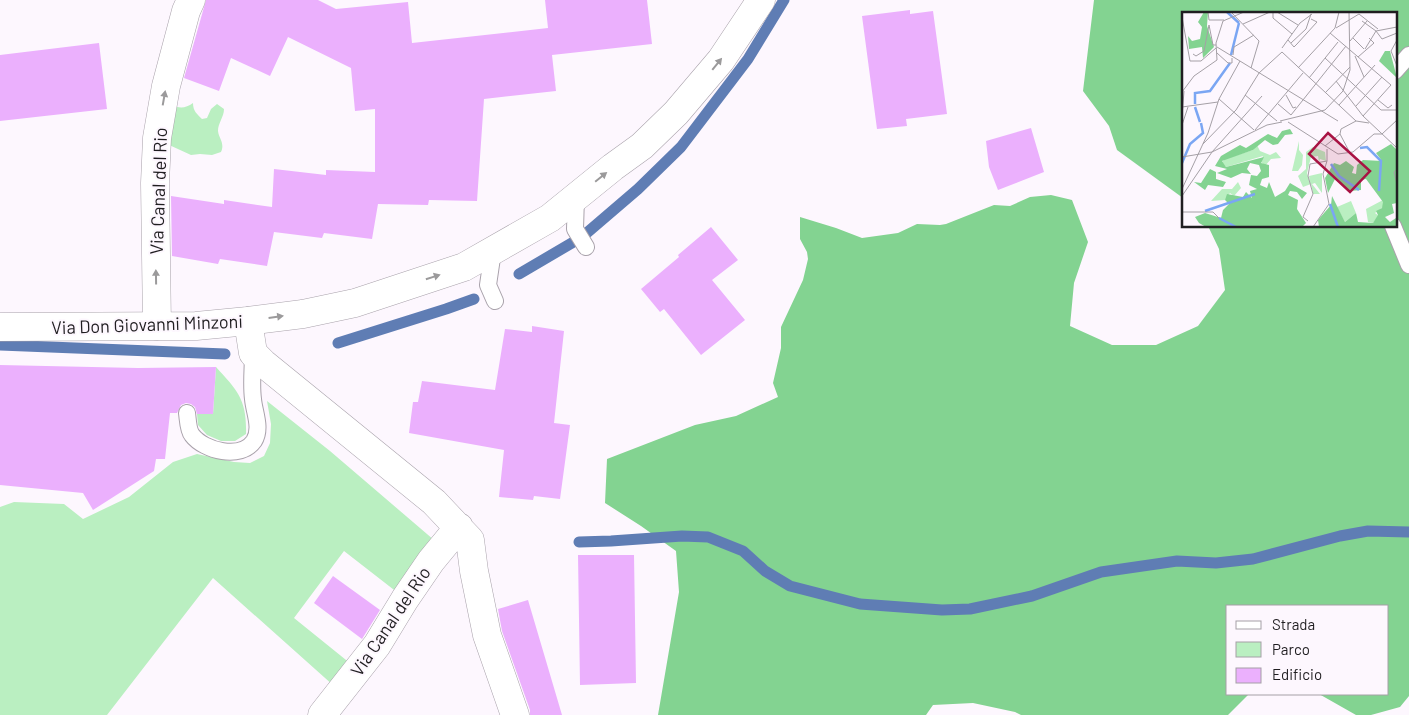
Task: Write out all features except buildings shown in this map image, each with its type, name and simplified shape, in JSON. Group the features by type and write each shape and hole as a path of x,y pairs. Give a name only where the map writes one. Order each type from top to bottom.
{"street":[{"name":"Via Canal del Rio","path":"157,326 155,183 157,138 166,86 186,11 191,0"},
{"name":"Via Don Giovanni Minzoni","path":"0,327 196,326 303,314 355,303 464,267 550,218 642,146 676,113 721,60 760,0"},
{"path":"248,321 258,358 434,502 470,540 474,571 487,635 516,715"},
{"name":"Via Canal del Rio","path":"322,715 377,645 432,560 459,528"}],"lane":[{"path":"1396,70 1409,54"},
{"path":"576,197 574,229 586,247"},
{"path":"1394,228 1409,264"},
{"path":"493,251 488,285 495,301"},
{"name":"Via Don Giovanni Minzoni","path":"187,413 191,434 198,442 220,452 245,449 254,441 256,434 257,417 253,400 258,358"}],"green space":[{"path":"1094,0 1409,0 1409,696 1400,707 1371,715 1356,715 1321,695 1389,695 1389,605 1226,605 1226,695 1248,695 1228,715 1021,715 973,703 933,705 926,715 658,715 679,592 676,551 605,503 607,459 695,425 736,416 778,397 773,383 781,348 781,327 803,280 808,259 807,252 800,239 800,217 862,238 898,233 917,224 946,224 994,205 1010,206 1030,197 1051,195 1072,200 1088,242 1074,283 1070,326 1112,345 1156,345 1198,326 1225,290 1219,249 1209,228 1396,228 1396,12 1182,12 1182,197 1117,150 1109,126 1083,91"},
{"path":"193,103 197,114 202,119 207,118 211,109 217,104 224,109 218,131 222,144 221,152 212,155 191,155 167,144 172,105 183,107"},
{"path":"216,367 230,383 243,404 246,434 235,441 221,441 207,435 198,425 197,414 213,414"},
{"path":"267,401 330,451 434,540 398,593 344,551 294,618 351,664 334,686 213,578 107,715 0,715 0,507 14,502 64,504 83,519 129,497 173,462 197,454 234,462 250,463 264,456 270,443 271,424"}],"waterway":[{"path":"519,274 582,237 638,189 681,147 748,59 784,0"},
{"path":"338,343 474,299"},
{"path":"0,345 225,354"},
{"path":"579,542 682,536 708,537 743,551 765,571 790,586 860,604 942,610 970,609 1032,596 1101,572 1177,561 1216,563 1253,559 1340,536 1368,531 1409,532"}]}
